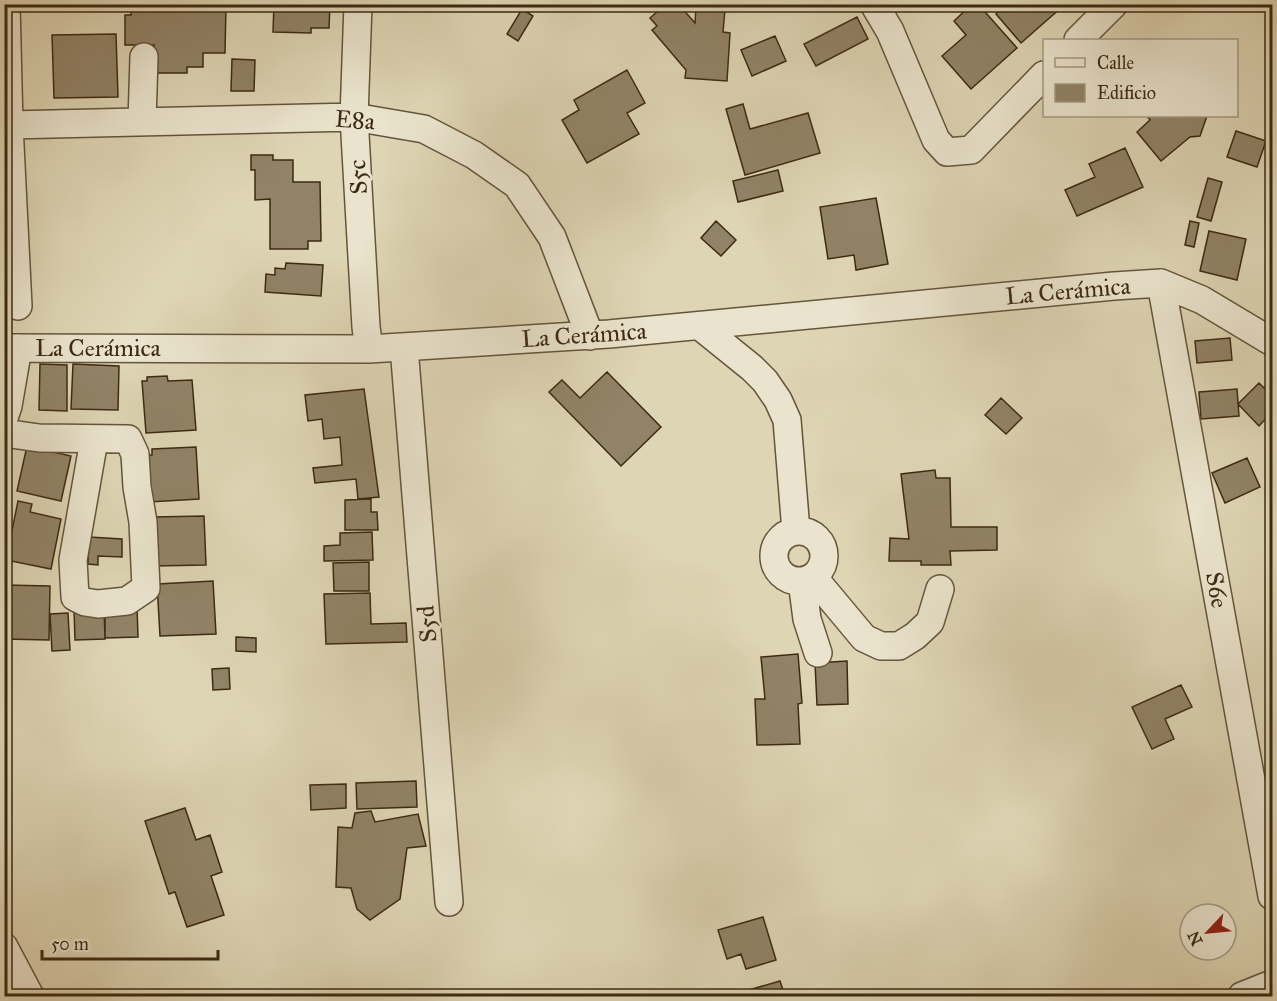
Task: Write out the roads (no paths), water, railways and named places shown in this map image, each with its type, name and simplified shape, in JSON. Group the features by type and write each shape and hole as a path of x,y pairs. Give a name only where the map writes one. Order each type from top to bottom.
{"street":[{"path":"6,4 9,125 18,306"},
{"name":"S5c","path":"358,4 354,117 369,349"},
{"path":"874,4 890,31 936,140 947,152 971,150 1043,76"},
{"path":"1079,39 1114,4"},
{"path":"142,122 144,57"},
{"name":"E8a","path":"9,125 354,117 424,129 474,155 517,185 552,237 590,336"},
{"path":"1161,284 1202,300 1272,342"},
{"name":"La Cerámica","path":"11,348 369,349 590,336 1091,288 1161,284"},
{"name":"S6e","path":"1161,284 1272,896"},
{"path":"700,326 752,368 765,381 778,400 787,420 796,531"},
{"name":"S5d","path":"404,347 449,902"},
{"path":"4,418 8,406 11,348"},
{"path":"4,433 39,438 128,439 135,454 146,588 127,601 98,604 85,602 75,597 73,560 94,440"},
{"path":"805,531 813,534 823,548 824,564 819,572 808,579 790,579 783,575 774,561 777,545 781,538 789,533 805,531"},
{"path":"808,579 864,638 881,646 899,646 915,636 930,622 940,589"},
{"path":"808,579 807,619 818,652"},
{"path":"4,947 30,996"},
{"path":"1242,996 1272,984"}]}
